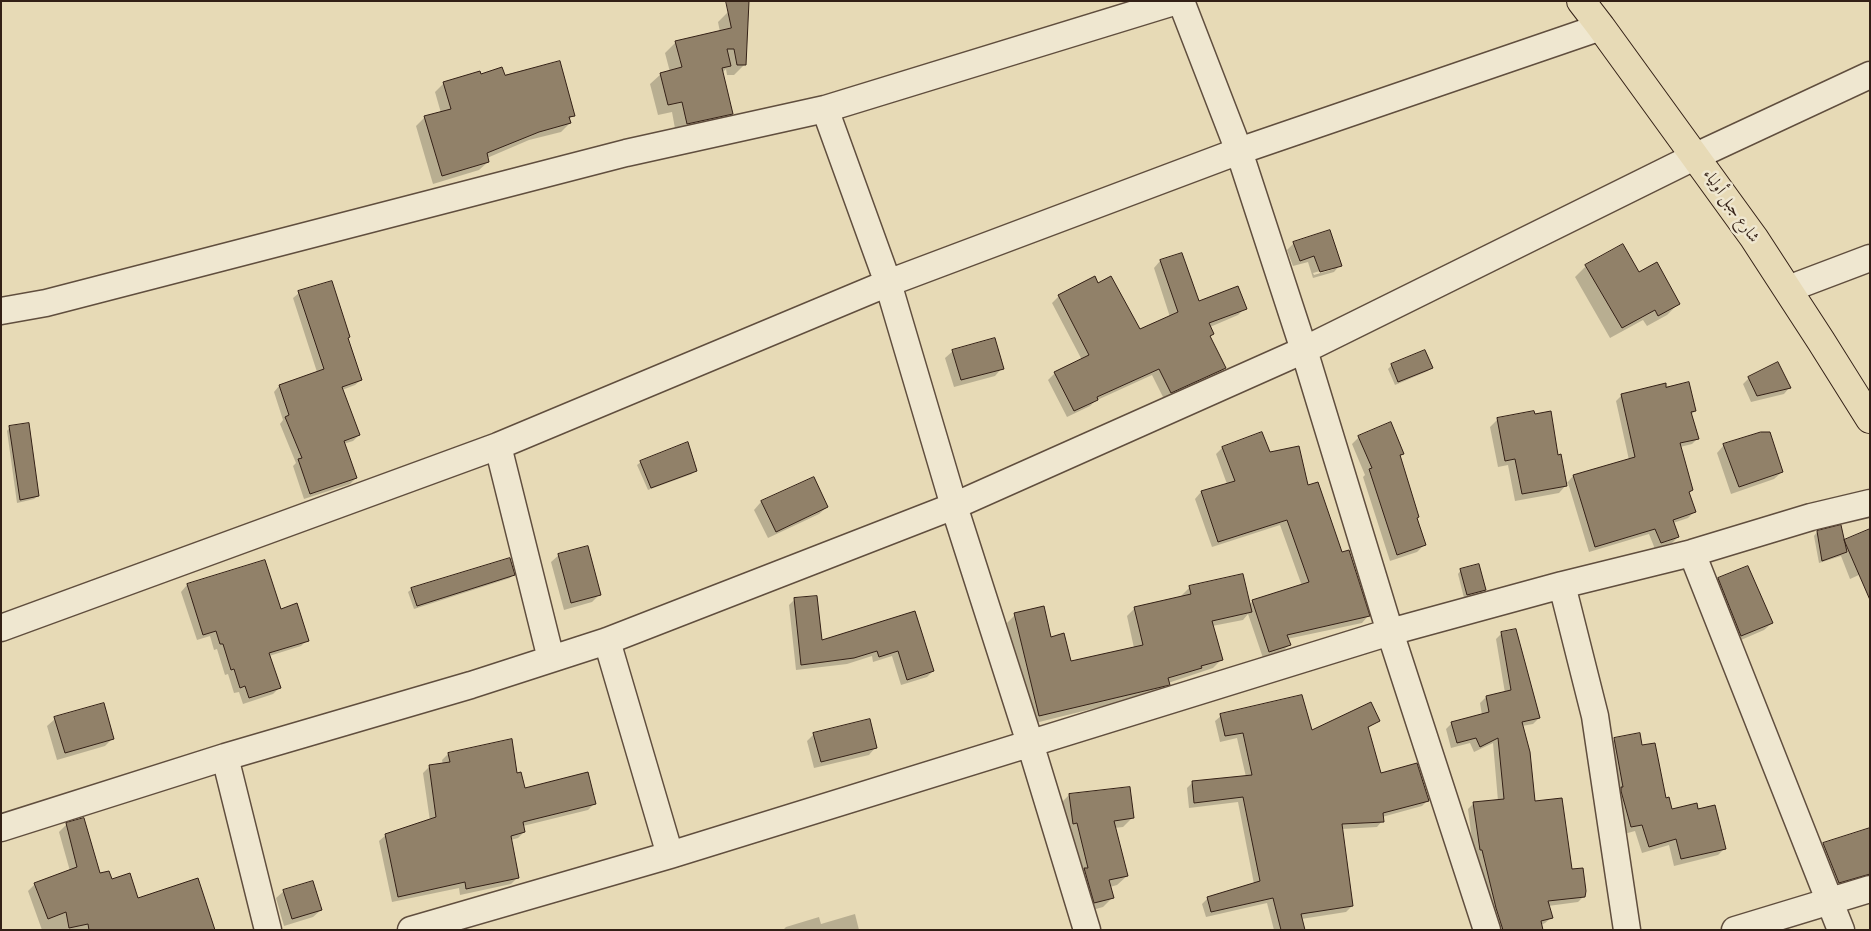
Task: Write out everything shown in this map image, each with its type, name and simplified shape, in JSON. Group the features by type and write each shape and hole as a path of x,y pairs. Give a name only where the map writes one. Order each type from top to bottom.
{"highway":[{"name":"شارع جبل أولياء","path":"1580,1 1696,156 1754,238 1870,419"}],"street":[{"path":"1,311 46,303 626,153 825,109 1177,1"},
{"path":"1181,1 1239,151 1304,350 1390,632 1487,930"},
{"path":"1,628 498,446 888,283 1239,151 1601,27"},
{"path":"1,828 225,757 471,685 607,642 954,506 1304,350 1696,156 1870,75"},
{"path":"825,109 888,283 954,506 1030,743 1087,930"},
{"path":"1788,289 1870,258"},
{"path":"498,446 551,659"},
{"path":"411,930 670,855 1390,632 1692,552 1811,517 1870,503"},
{"path":"1692,552 1841,930"},
{"path":"1562,585 1595,716 1627,930"},
{"path":"607,642 670,855"},
{"path":"225,757 268,930"},
{"path":"1735,930 1870,889"}],"building":[{"path":"726,1 749,1 746,65 737,65 734,49 727,49 731,66 722,68 733,114 687,124 682,102 668,105 660,73 682,67 675,41 731,28"},
{"path":"560,61 575,116 569,117 571,123 539,132 487,153 489,162 442,176 424,116 451,109 443,82 480,71 481,74 502,67 505,75"},
{"path":"1330,230 1342,266 1320,272 1314,256 1300,261 1293,242"},
{"path":"1623,244 1639,272 1657,262 1680,304 1658,316 1655,310 1622,328 1585,265"},
{"path":"1182,253 1199,301 1238,286 1247,309 1209,323 1214,334 1210,336 1226,368 1171,393 1159,369 1097,397 1098,400 1074,411 1054,372 1089,355 1058,295 1095,276 1098,283 1111,276 1140,329 1178,312 1160,260"},
{"path":"332,281 362,380 342,387 360,435 344,441 357,478 310,494 298,459 302,458 285,417 289,415 279,385 324,369 298,291"},
{"path":"995,338 1004,369 961,380 952,350"},
{"path":"1425,350 1433,368 1398,382 1391,364"},
{"path":"1778,362 1791,388 1757,396 1748,377"},
{"path":"1689,382 1696,411 1691,412 1699,439 1680,443 1693,490 1689,492 1696,512 1673,520 1679,537 1661,543 1655,529 1595,547 1573,475 1635,457 1621,394 1666,383 1666,387"},
{"path":"1534,411 1535,414 1551,411 1558,455 1561,454 1567,486 1522,494 1515,459 1505,461 1497,418"},
{"path":"1391,422 1404,454 1400,455 1426,545 1397,555 1369,469 1372,468 1358,436"},
{"path":"29,423 39,496 20,500 9,426"},
{"path":"1262,432 1270,452 1299,446 1308,485 1318,482 1342,552 1349,550 1370,616 1287,635 1291,645 1269,652 1252,600 1309,582 1287,520 1218,542 1201,491 1235,481 1222,447"},
{"path":"1761,432 1770,432 1783,472 1739,487 1723,444"},
{"path":"688,442 697,471 651,488 640,461"},
{"path":"814,477 828,507 776,532 761,501"},
{"path":"1841,525 1847,552 1822,561 1817,531"},
{"path":"1870,529 1870,600 1844,540"},
{"path":"588,546 601,595 571,603 558,554"},
{"path":"510,558 515,575 417,606 411,588"},
{"path":"265,560 281,609 297,603 309,641 269,653 281,688 249,698 245,686 240,688 234,669 231,670 223,644 220,644 216,631 203,635 187,584"},
{"path":"1479,564 1486,590 1467,595 1460,569"},
{"path":"1748,566 1773,623 1741,636 1718,578"},
{"path":"1243,574 1252,612 1212,621 1223,660 1168,678 1170,685 1039,716 1014,613 1044,606 1051,637 1064,633 1071,661 1143,645 1134,607 1191,594 1189,586"},
{"path":"817,596 822,640 915,611 934,671 907,680 898,651 879,657 877,651 854,658 801,665 794,598"},
{"path":"1516,629 1540,718 1522,722 1530,752 1535,801 1562,798 1572,869 1583,868 1586,891 1585,897 1548,901 1553,918 1541,921 1543,930 1503,930 1482,850 1480,850 1473,802 1504,799 1498,738 1480,747 1476,738 1457,743 1451,722 1489,712 1486,696 1511,690 1501,632"},
{"path":"1302,695 1312,730 1371,702 1380,721 1368,727 1381,773 1417,763 1429,801 1383,813 1384,822 1342,824 1353,906 1301,914 1305,930 1281,930 1273,898 1211,912 1207,897 1260,881 1243,797 1194,803 1192,781 1252,775 1243,733 1225,736 1220,714"},
{"path":"104,703 114,739 65,753 54,717"},
{"path":"870,719 877,748 821,762 813,733"},
{"path":"1640,733 1642,745 1655,743 1666,798 1669,797 1672,809 1697,803 1698,809 1715,805 1726,849 1681,859 1676,839 1649,847 1642,825 1631,827 1621,791 1621,787 1623,787 1614,738"},
{"path":"512,739 517,773 521,772 525,788 588,772 596,804 523,822 525,832 511,836 519,878 466,889 465,882 398,897 385,834 436,817 429,765 450,762 448,753"},
{"path":"1130,787 1134,818 1114,821 1128,876 1109,880 1114,898 1094,903 1084,868 1088,868 1077,823 1073,824 1069,794"},
{"path":"84,818 100,873 109,871 112,879 130,873 138,898 198,878 215,930 89,930 88,924 69,928 66,912 48,919 34,883 77,867 66,823"},
{"path":"1870,828 1870,874 1839,883 1823,843"},
{"path":"313,881 322,910 292,919 283,890"}]}
